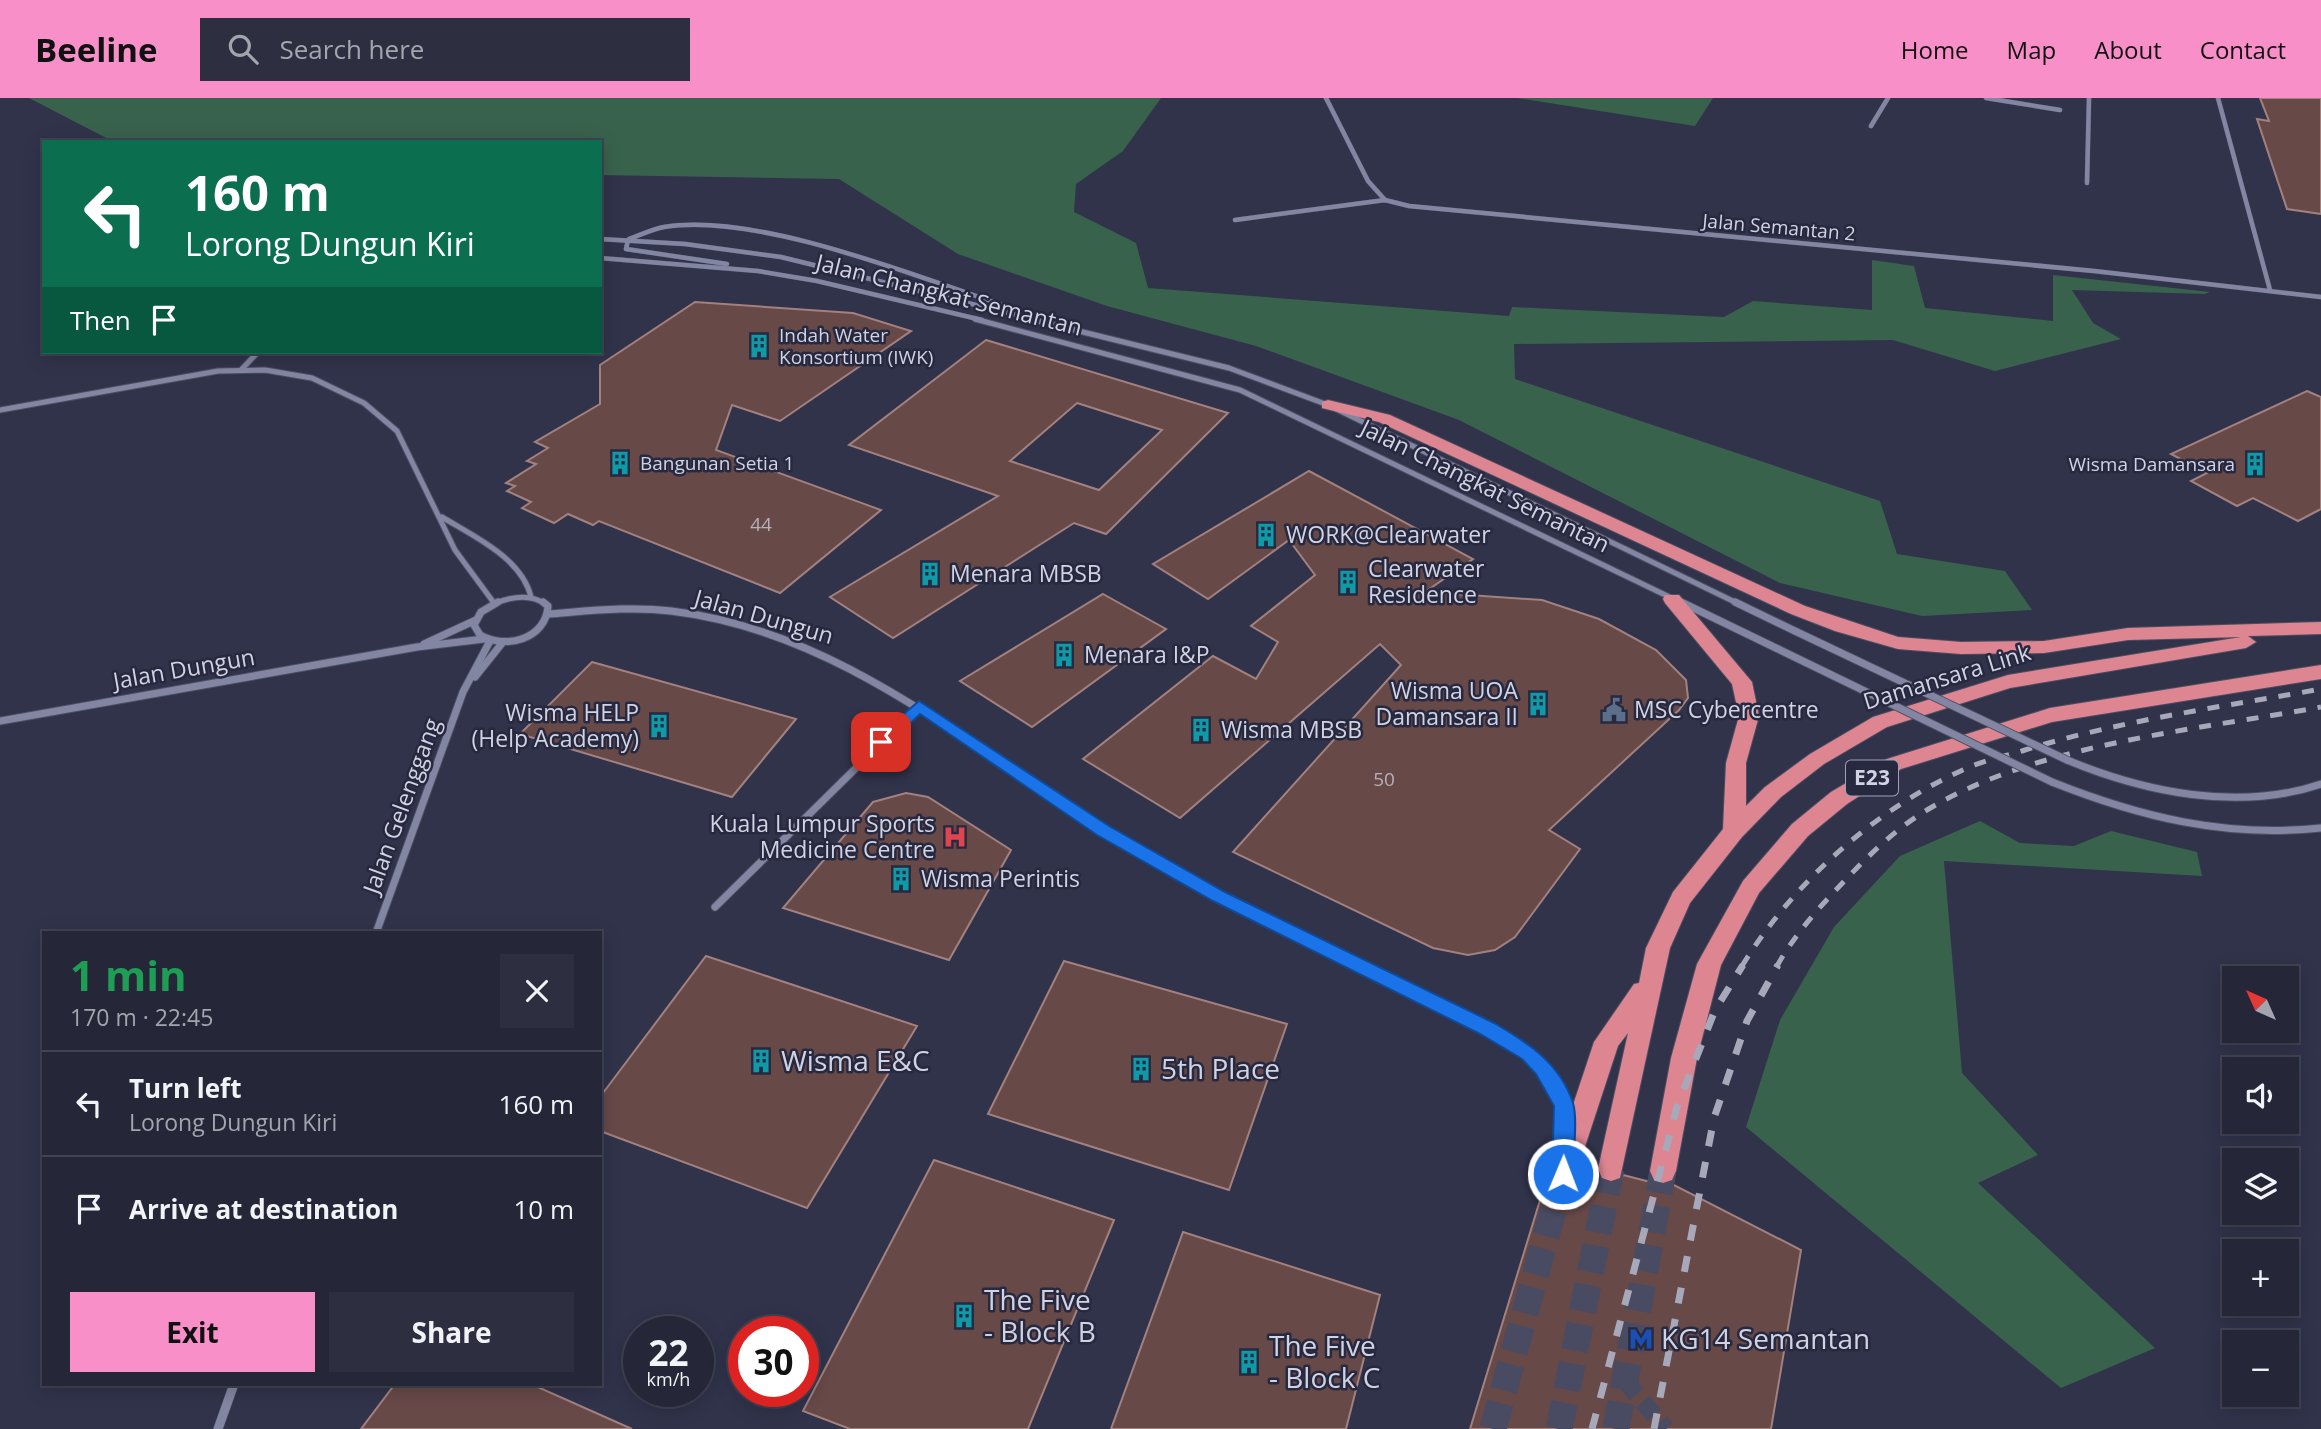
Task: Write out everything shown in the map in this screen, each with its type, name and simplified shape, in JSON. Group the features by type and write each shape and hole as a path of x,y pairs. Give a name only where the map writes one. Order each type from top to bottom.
{"highway":[{"path":"1328,405 1384,418 1775,600 1842,627 1898,643 1961,648 2044,647 2127,634 2321,629"},
{"path":"1672,599 1722,654 1742,682 1749,716 1736,763 1734,831"},
{"name":"Damansara Link","path":"1611,1168 1658,947 1681,898 1734,831 1773,792 1818,759 1880,722 2008,682 2321,629"},
{"name":"E23","path":"1663,1171 1684,1058 1709,964 1751,887 1800,830 1839,798 1895,764 2050,715 2321,672"},
{"name":"E23","path":"1563,1174 1607,1042 1648,984"}],"street":[{"path":"1326,98 1368,181 1385,200"},
{"path":"1871,126 1888,98"},
{"path":"1986,98 2060,110"},
{"path":"2087,183 2089,98"},
{"path":"2218,98 2270,290"},
{"name":"Jalan Semantan 2","path":"1235,220 1385,200 1409,206 2321,297"},
{"path":"758,271 626,249 628,240 642,232 671,226 737,229 809,243 1058,323"},
{"name":"Jalan Changkat Semantan","path":"602,239 735,249 782,257 1058,323 1229,368 1328,405 1797,632 2108,778 2147,789 2235,798 2321,784"},
{"name":"Jalan Changkat Semantan","path":"602,258 758,271 817,281 1030,332 1240,390 2052,782 2109,806 2205,830 2321,828"},
{"path":"240,370 256,354"},
{"path":"0,410 186,375 240,370 289,372 312,378 365,403 397,431 442,517 456,550 494,603 511,598 531,597 545,603 549,614 538,630 503,642"},
{"path":"442,517 521,572 531,587 531,597"},
{"name":"Jalan Dungun","path":"417,647 475,620 494,603"},
{"name":"Jalan Dungun","path":"549,614 639,609 673,611 728,622 835,657 919,706 1103,831 1219,897 1487,1028 1529,1053 1543,1069 1564,1105 1563,1174"},
{"path":"475,620 475,631 487,640"},
{"name":"Jalan Dungun","path":"0,721 417,647 487,640 503,642"},
{"name":"Jalan Gelenggang","path":"377,931 463,692 487,640"},
{"name":"Jalan Gelenggang","path":"463,692 503,642"},
{"path":"715,907 760,859 919,706"},
{"path":"218,1429 233,1386"}],"green space":[{"path":"29,98 1161,98 1123,151 1076,184 1074,212 1136,243 1148,288 1509,316 1512,307 1724,317 1753,301 1872,310 1872,260 1914,266 1925,308 2053,321 2053,275 2210,292 2072,290 2093,323 2121,339 1995,371 1893,340 1514,344 1515,379 1880,501 1897,554 2005,571 2032,610 1922,616 1780,583 1459,420 1256,346 1107,306 958,254 839,179 602,175 602,140 110,140"},
{"path":"1517,98 1713,98 1695,126"},
{"path":"1980,821 2020,843 2074,846 2111,831 2197,852 2202,876 1944,861 1962,1073 2038,1155 1978,1183 2155,1348 2061,1388 1746,1127 1780,1020 1834,927 1900,856"}],"building":[{"path":"2260,98 2321,98 2321,214 2287,209 2257,119 2269,121"},
{"path":"695,302 853,313 911,331 780,421 732,405 716,450 881,510 780,593 599,521 593,525 568,514 554,523 522,508 531,502 507,491 515,486 506,483 536,464 527,461 548,448 535,442 600,404 600,365"},
{"path":"986,340 1228,413 1106,534 1074,523 893,638 830,597 998,496 849,445","holes":["1077,403 1162,430 1099,490 1010,461"]},
{"name":"Wisma Damansara","path":"2307,391 2321,397 2321,509 2298,521 2253,498 2237,506 2191,481 2207,473 2171,454"},
{"path":"1309,471 1473,559 1425,592 1542,600 1599,619 1656,650 1686,680 1688,698 1679,710 1549,830 1580,849 1515,937 1495,950 1468,955 1433,948 1233,852 1401,665 1380,644 1180,818 1083,759 1213,656 1256,679 1278,642 1251,626 1315,575 1289,540 1208,599 1153,564"},
{"name":"Menara I&P","path":"1103,594 1166,629 1032,727 960,681"},
{"name":"Wisma HELP (Help Academy)","path":"592,662 796,719 732,797 520,734"},
{"name":"Wisma Perintis","path":"906,793 928,797 1011,850 949,960 783,908 873,802"},
{"name":"Wisma E&C","path":"706,956 917,1026 807,1208 602,1132 602,1094"},
{"name":"5th Place","path":"1064,961 1287,1024 1229,1190 988,1114"},
{"name":"The Five - Block B","path":"934,1160 1114,1220 1028,1429 850,1429 803,1411 805,1407 819,1407 819,1380"},
{"name":"KG14 Semantan","path":"1581,1168 1596,1170 1601,1180 1610,1183 1621,1180 1623,1175 1662,1185 1672,1184 1801,1250 1771,1429 1470,1429 1548,1174 1552,1186 1564,1189 1575,1184"},
{"name":"The Five - Block C","path":"1183,1232 1380,1295 1346,1429 1111,1429"},
{"path":"393,1386 535,1386 632,1429 361,1429"}],"tunnel":[{"path":"1559,1429 1611,1169"},
{"path":"1616,1429 1663,1171"},
{"path":"1493,1429 1563,1174"},
{"path":"1625,1381 1666,1429"}],"railway":[{"path":"1742,966 1786,906 1839,851 1899,805 1965,769 1995,758 2098,730 2321,689"},
{"path":"1777,966 1811,917 1878,847 1914,818 1970,788 2017,769 2118,742 2321,707"},
{"path":"1592,1429 1677,1107 1715,1010 1743,965"},
{"path":"1654,1429 1714,1118 1747,1021 1778,965"}],"place":[{"name":"Indah Water Konsortium (IWK)","path":"759,346"},
{"name":"Bangunan Setia 1","path":"620,463"},
{"name":"Wisma Damansara","path":"2255,464"},
{"name":"WORK@Clearwater","path":"1266,535"},
{"name":"Menara MBSB","path":"930,574"},
{"name":"Clearwater Residence","path":"1348,582"},
{"name":"Menara I&P","path":"1064,655"},
{"name":"Wisma UOA Damansara II","path":"1538,704"},
{"name":"MSC Cybercentre","path":"1614,710"},
{"name":"Wisma HELP (Help Academy)","path":"659,726"},
{"name":"Wisma MBSB","path":"1201,730"},
{"name":"Kuala Lumpur Sports Medicine Centre","path":"955,837"},
{"name":"Wisma Perintis","path":"901,879"},
{"name":"Wisma E&C","path":"761,1061"},
{"name":"5th Place","path":"1141,1069"},
{"name":"The Five - Block B","path":"964,1316"},
{"name":"KG14 Semantan","path":"1641,1339"},
{"name":"The Five - Block C","path":"1249,1362"}],"route":[{"path":"881,742 919,706 1103,831 1219,897 1487,1028 1529,1053 1543,1069 1564,1105 1563,1174"}]}
